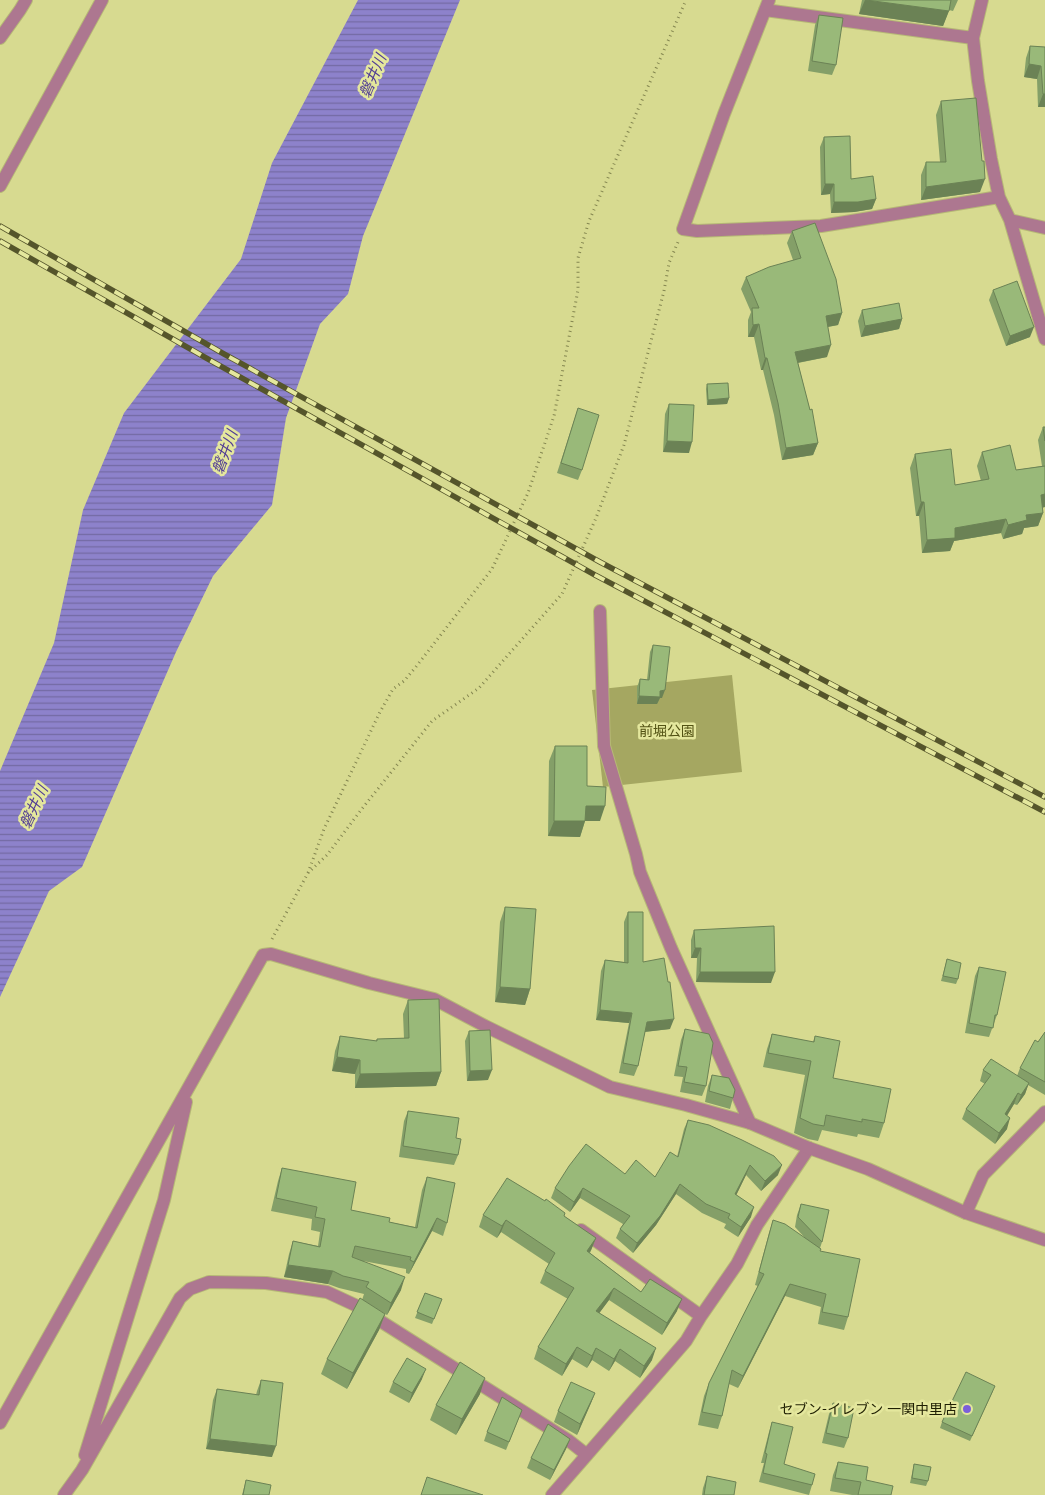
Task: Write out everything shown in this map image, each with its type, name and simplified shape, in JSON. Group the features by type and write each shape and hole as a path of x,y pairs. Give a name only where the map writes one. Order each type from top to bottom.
{"street":[{"path":"0,38 26,0"},
{"path":"0,186 102,0"},
{"path":"982,0 973,38 978,81 999,197 1010,220 1045,340"},
{"path":"973,38 767,5 724,114 683,229 698,231 821,226 999,197"},
{"path":"1010,220 1045,228"},
{"path":"600,611 604,746 640,872 671,948 750,1122"},
{"path":"0,1423 263,955 271,954 369,983 434,998 485,1026 610,1088 686,1104 750,1122 808,1148 868,1169 966,1213 1045,1240"},
{"path":"82,1470 86,1448 164,1200 190,1087"},
{"path":"966,1213 983,1175 1045,1112"},
{"path":"552,1495 686,1341 737,1264 757,1225 808,1148"},
{"path":"572,1224 701,1316"},
{"path":"64,1495 82,1470 180,1298 190,1289 210,1282 266,1283 327,1292 355,1305 568,1440 587,1454"}],"path":[{"path":"263,955 308,873 324,829 393,689 404,681 415,668 492,569 528,493 554,416 578,290 578,258 582,245 590,221 686,0"},
{"path":"308,873 327,855 432,722 479,688 562,594 596,518 624,445 670,263 683,229"}],"green space":[{"name":"前堀公園","path":"732,675 742,772 603,787 592,690"}],"water":[{"name":"磐井川","path":"358,0 460,0 363,236 348,294 320,324 286,418 272,505 213,576 176,652 82,867 49,891 0,997 0,771 54,643 83,510 124,413 241,259 272,163"}],"building":[{"path":"866,0 951,0 949,11"},
{"path":"819,15 843,18 836,65 812,61"},
{"path":"1030,46 1045,47 1045,94 1043,94 1041,66 1029,64"},
{"path":"976,98 985,179 926,187 926,162 946,162 941,101"},
{"path":"850,136 851,179 873,176 876,199 858,202 834,202 834,184 825,184 824,137"},
{"path":"815,223 836,279 842,313 826,316 831,345 795,352 810,410 812,409 818,443 786,448 778,403 767,358 765,358 759,324 753,325 752,308 759,308 746,277 769,267 801,258 792,231"},
{"path":"1017,281 1034,327 1010,336 993,290"},
{"path":"899,303 902,319 865,326 862,310"},
{"path":"728,383 729,398 708,400 707,384"},
{"path":"669,404 694,405 692,442 667,441"},
{"path":"578,408 599,415 582,470 561,463"},
{"path":"1010,445 1016,470 1045,466 1045,494 1041,495 1043,513 1026,515 1027,520 1008,525 1006,519 955,528 955,538 927,540 924,502 921,502 915,454 951,449 955,485 989,479 982,452"},
{"path":"653,645 670,647 665,690 660,691 660,697 639,696 640,679 649,680"},
{"path":"555,746 587,746 587,786 606,787 605,806 586,806 585,821 554,821"},
{"path":"505,907 536,909 530,989 500,987"},
{"path":"628,912 643,912 643,962 664,958 668,982 670,982 674,1019 647,1022 638,1066 623,1063 632,1013 600,1010 605,960 628,963"},
{"path":"774,926 775,972 700,972 701,948 695,948 694,930"},
{"path":"947,959 961,963 958,979 943,976"},
{"path":"979,967 1006,972 993,1028 969,1023"},
{"path":"439,999 441,1072 360,1074 360,1060 337,1057 340,1036 377,1041 377,1039 409,1038 408,1000"},
{"path":"685,1029 709,1034 713,1043 706,1086 684,1082 687,1067 678,1066"},
{"path":"490,1030 492,1070 470,1071 469,1031"},
{"path":"1045,1032 1045,1082 1020,1068 1035,1040 1038,1042"},
{"path":"772,1034 814,1042 815,1036 840,1041 833,1078 891,1089 884,1123 862,1119 862,1122 826,1115 824,1126 813,1124 800,1118 811,1061 768,1053"},
{"path":"991,1059 1029,1083 1021,1095 1018,1093 1005,1114 1010,1118 999,1133 966,1109 991,1075 983,1070"},
{"path":"712,1075 729,1078 735,1090 733,1098 709,1091"},
{"path":"408,1111 459,1118 456,1138 461,1139 458,1155 403,1146"},
{"path":"688,1120 709,1125 742,1140 774,1156 782,1165 765,1181 750,1165 735,1194 754,1207 741,1227 728,1218 730,1214 706,1204 680,1184 660,1216 637,1243 620,1229 630,1216 583,1188 574,1202 555,1188 586,1144 625,1174 636,1160 655,1177 670,1152 678,1157"},
{"path":"282,1168 356,1182 351,1210 390,1218 389,1222 417,1228 427,1177 455,1183 447,1223 437,1218 414,1262 410,1260 411,1257 355,1246 352,1257 405,1277 391,1303 366,1287 369,1282 343,1276 333,1271 288,1265 293,1241 320,1247 325,1219 315,1217 317,1207 276,1198"},
{"path":"507,1178 545,1201 546,1199 565,1213 564,1216 596,1238 587,1251 641,1292 650,1279 682,1299 667,1323 614,1288 596,1311 656,1348 644,1366 620,1349 614,1359 596,1348 592,1356 577,1347 566,1364 538,1347 574,1288 545,1271 555,1253 506,1220 502,1226 483,1215"},
{"path":"801,1204 829,1210 822,1242 798,1217"},
{"path":"773,1220 785,1224 821,1249 820,1251 860,1259 848,1317 822,1312 826,1294 790,1284 743,1376 732,1370 722,1416 702,1412 709,1383 764,1274 759,1272"},
{"path":"425,1293 442,1299 434,1319 417,1312"},
{"path":"360,1298 385,1314 353,1373 327,1359"},
{"path":"407,1358 426,1369 412,1393 393,1382"},
{"path":"460,1362 485,1378 462,1419 436,1405"},
{"name":"セブン-イレブン 一関中里店","path":"966,1372 995,1386 972,1436 942,1422"},
{"path":"261,1380 283,1383 276,1446 210,1439 217,1389 259,1395"},
{"path":"571,1382 595,1393 580,1424 558,1411"},
{"path":"502,1397 522,1410 509,1442 487,1432"},
{"path":"833,1403 854,1408 848,1438 826,1433"},
{"path":"772,1422 793,1427 784,1464 815,1474 812,1485 763,1473 767,1454 765,1453"},
{"path":"548,1424 570,1439 554,1470 531,1458"},
{"path":"838,1462 868,1467 866,1480 893,1486 891,1495 858,1495 861,1482 835,1478"},
{"path":"914,1464 931,1467 928,1481 912,1478"},
{"path":"707,1476 736,1482 734,1495 704,1495"},
{"path":"427,1477 483,1495 421,1495"},
{"path":"246,1480 271,1485 269,1495 243,1495"}],"railway":[{"path":"0,226 224,354 600,562 1045,797"},
{"path":"0,241 595,575 1045,812"}],"place":[{"name":"セブン-イレブン 一関中里店","path":"967,1409"}]}
